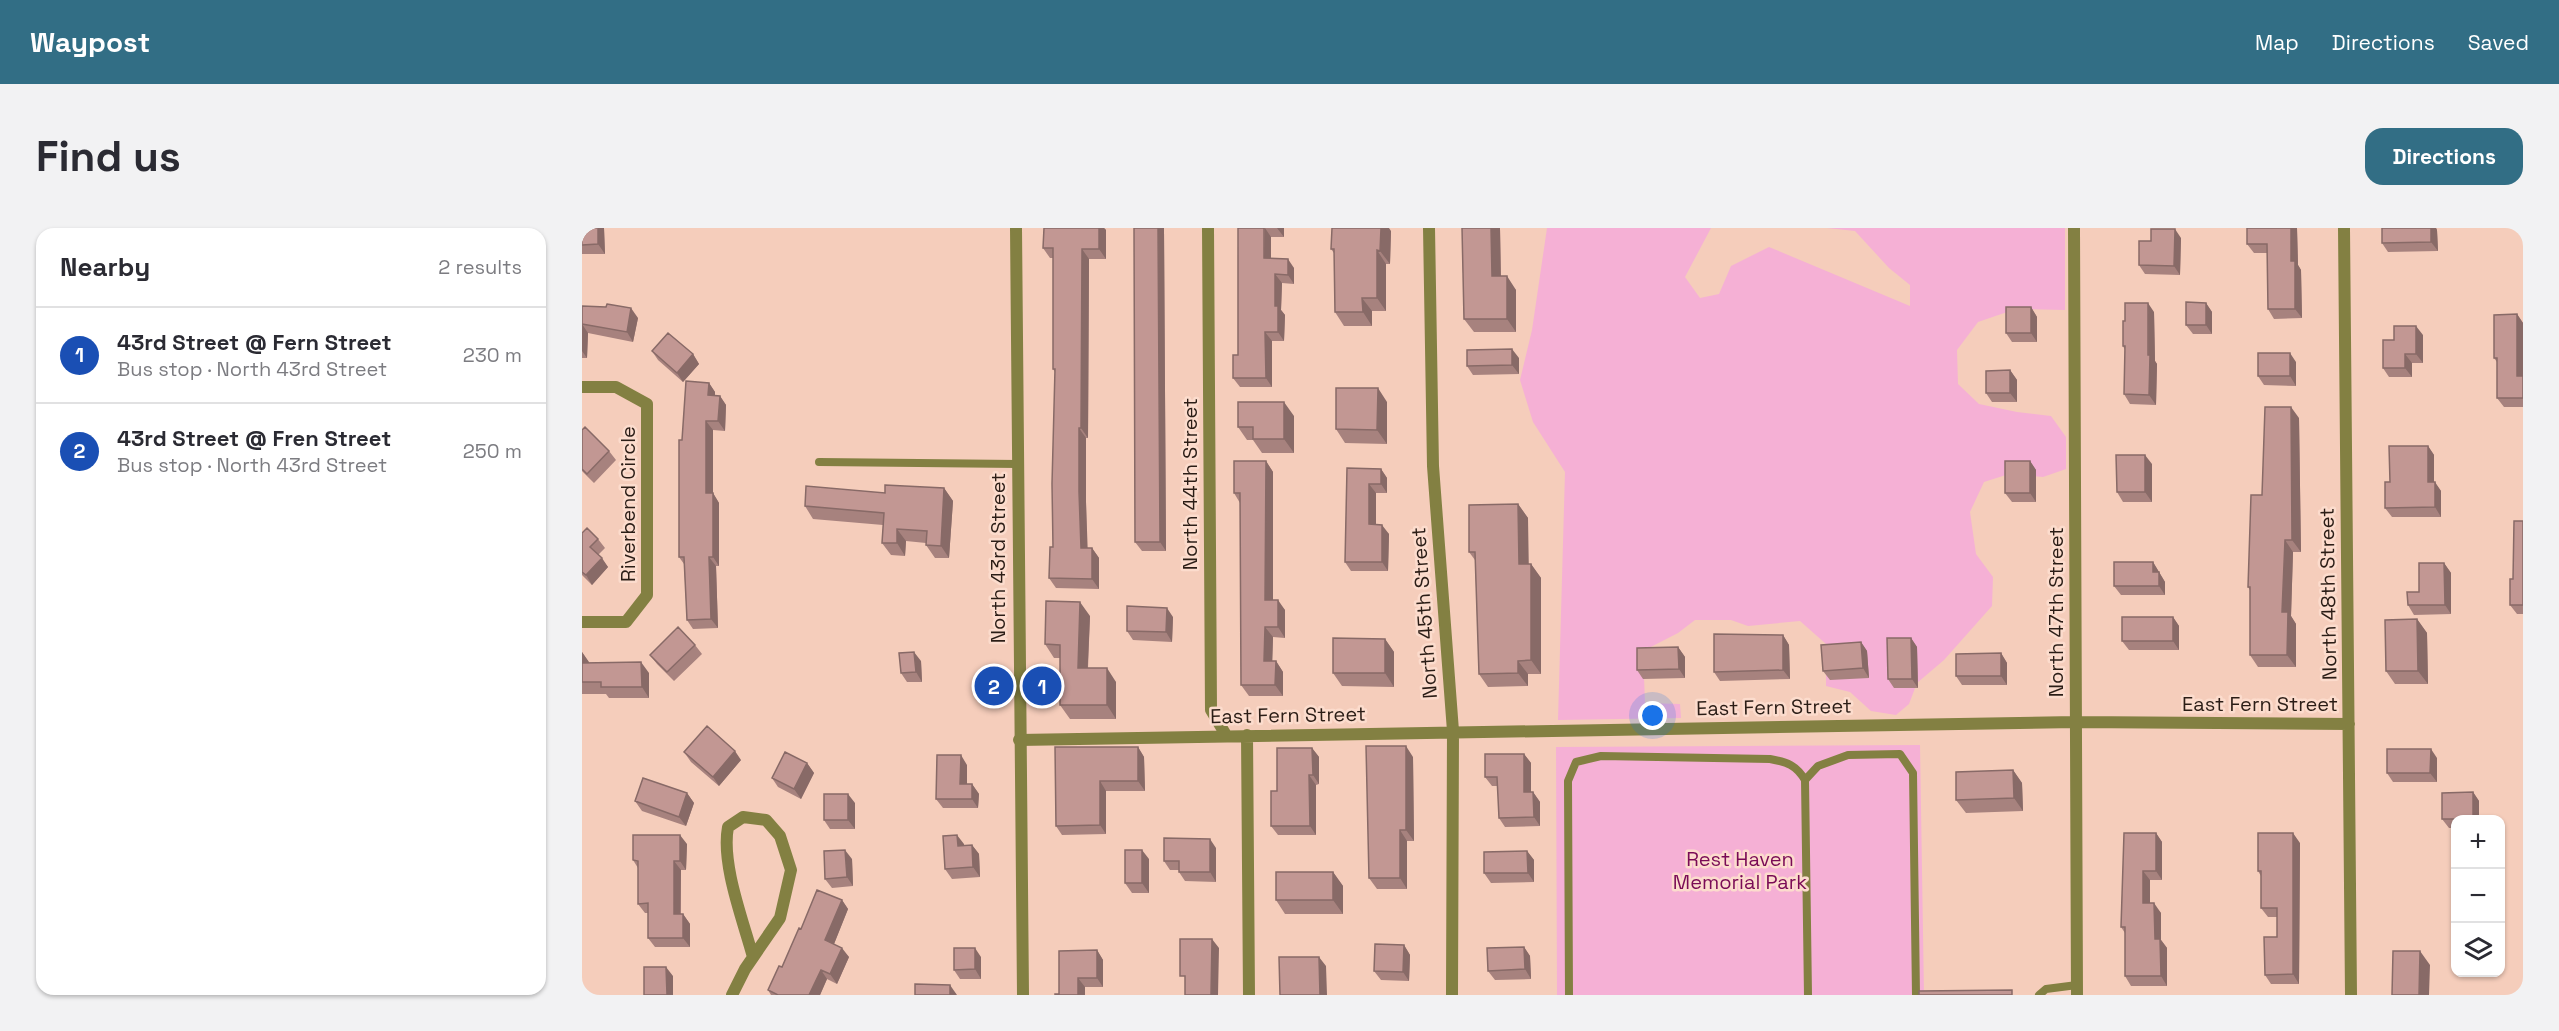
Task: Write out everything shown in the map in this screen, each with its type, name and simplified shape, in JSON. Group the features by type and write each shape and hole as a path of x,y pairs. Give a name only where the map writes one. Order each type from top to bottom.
{"street":[{"name":"North 43rd Street","path":"1016,228 1023,995"},
{"name":"North 44th Street","path":"1208,228 1211,710 1226,735"},
{"name":"North 45th Street","path":"1429,228 1433,466 1453,731 1452,995"},
{"name":"North 47th Street","path":"2074,228 2077,990"},
{"name":"North 48th Street","path":"2344,228 2351,995"},
{"name":"Riverbend Circle","path":"582,387 616,387 647,404 647,595 626,622 582,622"},
{"name":"East Fern Street","path":"1019,740 2076,722 2349,724"},
{"path":"1247,735 1249,995"},
{"path":"732,995 753,957 780,918 791,870 780,836 766,820 743,816 728,827 725,841 753,957"}],"lane":[{"path":"819,462 1018,464"},
{"path":"1805,780 1818,766 1848,754 1900,754 1912,773 1916,995"},
{"path":"1569,995 1568,781 1576,762 1601,756 1770,759 1789,763 1799,770 1805,780 1808,995"},
{"path":"2039,995 2046,989 2077,990"}],"green space":[{"path":"1547,228 1711,228 1685,277 1700,298 1719,294 1731,266 1769,247 1910,306 1910,285 1889,268 1855,231 1827,228 2065,228 2065,310 2016,309 1978,322 1957,350 1958,384 1979,404 2051,416 2066,437 2066,469 2043,477 2009,474 1984,482 1970,512 1976,554 1993,577 1992,606 1944,660 1917,683 1909,704 1896,715 1871,711 1850,692 1826,686 1826,644 1800,621 1748,626 1731,620 1695,620 1678,633 1643,651 1645,703 1680,704 1681,718 1558,720 1565,472 1533,422 1520,380 1532,330"},
{"name":"Rest Haven Memorial Park","path":"1920,745 1924,995 1557,995 1556,747"}],"building":[{"path":"582,228 598,228 598,244 582,245"},
{"path":"1044,228 1099,228 1099,249 1082,249 1079,492 1081,548 1092,548 1092,579 1049,578 1050,547 1053,547 1055,369 1053,369 1053,248 1043,248"},
{"path":"1134,228 1158,228 1160,542 1135,542"},
{"path":"1238,228 1264,228 1264,258 1288,259 1288,275 1275,274 1278,332 1265,332 1266,378 1233,378 1233,355 1238,355"},
{"path":"1332,228 1381,228 1380,251 1377,250 1377,298 1362,298 1363,312 1335,312"},
{"path":"1462,228 1491,228 1492,276 1507,276 1507,319 1464,319"},
{"path":"2247,228 2291,228 2291,261 2295,261 2295,309 2268,309 2267,244 2247,244"},
{"path":"2382,228 2431,228 2431,242 2382,243"},
{"path":"2151,229 2175,229 2174,266 2139,265 2139,241 2151,241"},
{"path":"2186,302 2206,303 2206,325 2186,325"},
{"path":"2125,303 2148,303 2149,395 2124,394 2123,321 2125,321"},
{"path":"607,304 631,308 627,332 582,324 582,306 606,307"},
{"path":"2006,307 2031,307 2031,333 2006,333"},
{"path":"2517,314 2517,376 2523,376 2523,398 2497,398 2494,315"},
{"path":"2394,326 2416,326 2416,354 2405,354 2405,368 2383,368 2383,340 2394,340"},
{"path":"668,333 693,354 677,373 652,351"},
{"path":"1512,349 1512,365 1467,366 1467,350"},
{"path":"2258,353 2290,353 2290,376 2258,376"},
{"path":"2010,370 2010,393 1986,393 1986,371"},
{"path":"686,381 709,383 708,395 720,396 718,421 706,421 706,493 713,493 713,557 709,557 711,619 687,620 684,557 679,557 679,440 682,440"},
{"path":"1336,388 1378,388 1377,430 1336,429"},
{"path":"1238,402 1284,402 1284,439 1253,439 1253,427 1238,427"},
{"path":"2265,407 2291,407 2292,540 2285,540 2282,612 2288,612 2287,655 2250,655 2250,587 2248,587 2251,495 2262,495"},
{"path":"585,427 609,451 587,474 582,469 582,430"},
{"path":"2389,446 2428,446 2428,482 2435,482 2435,507 2385,508 2385,482 2390,482"},
{"path":"2116,455 2145,455 2145,492 2117,492"},
{"path":"1234,461 1266,461 1265,600 1278,600 1278,627 1265,627 1264,661 1276,661 1275,685 1241,685 1240,493 1234,493"},
{"path":"2005,461 2030,461 2030,493 2005,493"},
{"path":"1347,468 1381,469 1381,484 1369,484 1369,524 1382,525 1382,562 1345,562"},
{"path":"885,485 944,488 941,546 926,545 927,531 897,529 897,543 882,543 884,513 805,506 806,486 885,493"},
{"path":"1518,504 1519,564 1531,564 1531,660 1518,661 1518,673 1479,674 1475,552 1469,552 1469,505"},
{"path":"2514,521 2523,521 2523,605 2510,605"},
{"path":"587,528 598,539 590,547 602,558 586,575 582,572 582,533"},
{"path":"2114,562 2153,562 2153,572 2159,572 2159,586 2114,586"},
{"path":"2419,563 2444,563 2445,605 2408,605 2407,592 2419,592"},
{"path":"1046,601 1080,602 1078,668 1107,668 1107,705 1060,705 1060,645 1045,644"},
{"path":"1127,606 1167,608 1166,632 1127,631"},
{"path":"2122,617 2173,617 2173,641 2122,641"},
{"path":"2417,619 2418,671 2386,671 2385,620"},
{"path":"678,627 695,645 667,672 650,655"},
{"path":"1714,634 1783,635 1783,670 1714,672"},
{"path":"1333,638 1385,639 1385,673 1333,673"},
{"path":"1887,638 1911,638 1912,679 1888,679"},
{"path":"1861,642 1863,668 1823,671 1821,645"},
{"path":"1678,647 1679,669 1637,670 1637,648"},
{"path":"914,652 916,672 901,673 899,653"},
{"path":"2001,653 2001,676 1956,676 1956,654"},
{"path":"641,662 642,687 601,687 601,682 582,682 582,663"},
{"path":"707,726 735,751 713,777 684,752"},
{"path":"1366,746 1406,746 1406,830 1400,830 1400,878 1369,878"},
{"path":"1055,747 1138,747 1138,781 1100,781 1100,825 1056,826"},
{"path":"1277,748 1312,748 1313,775 1309,775 1310,826 1271,826 1271,791 1277,791"},
{"path":"2387,749 2431,749 2430,773 2387,773"},
{"path":"785,752 807,763 794,789 772,778"},
{"path":"1485,754 1524,754 1524,792 1533,792 1534,817 1499,818 1497,777 1485,777"},
{"path":"937,755 961,755 960,784 972,784 972,799 936,799"},
{"path":"2013,770 2014,798 1956,800 1956,772"},
{"path":"643,778 687,793 679,817 635,801"},
{"path":"2473,792 2473,815 2451,815 2451,819 2442,819 2442,793"},
{"path":"824,794 848,794 848,820 824,820"},
{"path":"2124,833 2156,833 2156,871 2143,871 2143,903 2154,903 2155,939 2160,939 2161,976 2125,976 2125,927 2121,927"},
{"path":"2258,833 2293,833 2293,974 2265,975 2264,937 2277,937 2277,908 2261,908"},
{"path":"633,835 680,835 680,861 674,861 674,914 683,914 683,938 648,938 648,903 638,904 638,861 633,860"},
{"path":"957,835 958,846 972,845 973,867 945,869 943,836"},
{"path":"1164,838 1210,839 1210,872 1179,872 1179,861 1164,861"},
{"path":"845,850 847,877 825,879 824,851"},
{"path":"1125,850 1142,850 1142,883 1125,883"},
{"path":"1527,851 1528,873 1484,873 1484,852"},
{"path":"1276,872 1333,872 1333,900 1276,900"},
{"path":"817,890 842,900 825,940 842,948 830,974 821,970 809,995 778,995 768,990 779,966 782,967 799,928 801,929"},
{"path":"1180,939 1212,939 1211,995 1185,995 1185,976 1180,976"},
{"path":"1375,944 1404,945 1403,972 1374,971"},
{"path":"1524,947 1525,969 1488,971 1487,948"},
{"path":"954,948 975,948 975,969 954,970"},
{"path":"1097,950 1097,978 1078,978 1078,995 1055,995 1059,994 1059,951"},
{"path":"2393,951 2420,951 2419,995 2392,995"},
{"path":"1279,957 1319,957 1320,995 1280,995"},
{"path":"644,967 666,967 667,995 644,995"},
{"path":"915,984 950,985 950,995 915,995"},
{"path":"2012,990 2012,995 1919,995 1919,991"}],"place":[{"name":"43rd Street @ Fren Street","path":"994,686"},
{"name":"43rd Street @ Fern Street","path":"1042,686"}]}
